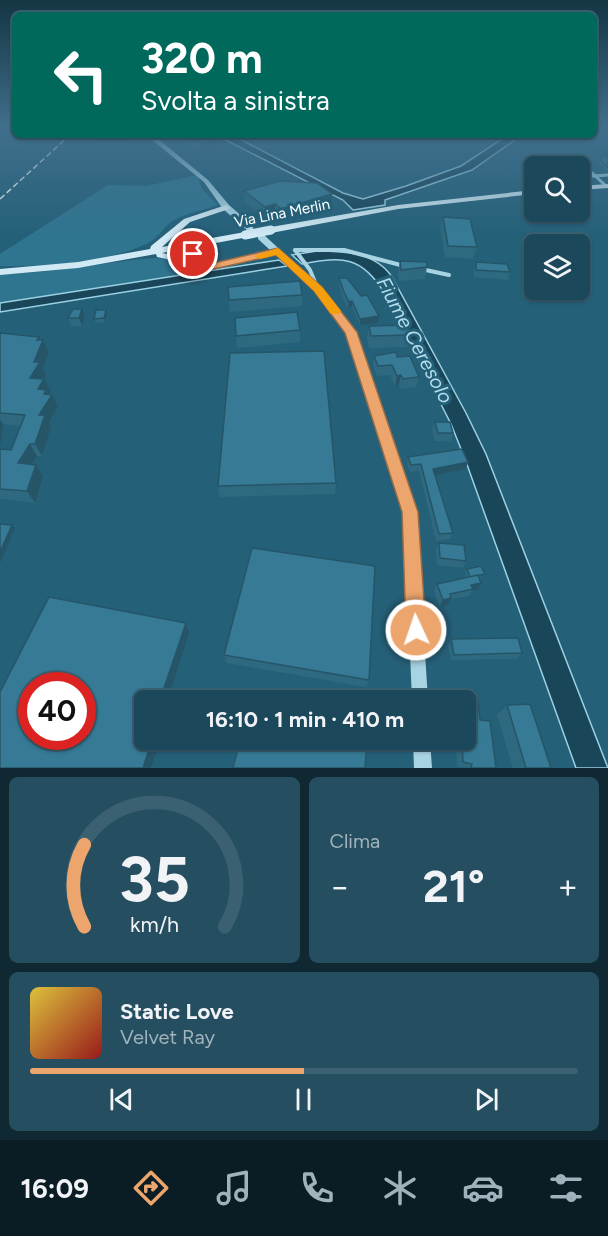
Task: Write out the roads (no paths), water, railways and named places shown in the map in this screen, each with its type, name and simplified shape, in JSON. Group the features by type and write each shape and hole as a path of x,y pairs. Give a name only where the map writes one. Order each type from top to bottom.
{"main road":[{"path":"590,187 607,186"},
{"name":"Via Lina Merlin","path":"0,272 60,268 208,242 248,232 398,207 524,193"},
{"path":"126,257 162,244 187,220 226,207"},
{"path":"176,230 177,235 182,239 208,242"},
{"path":"197,263 193,254 208,242"},
{"path":"126,257 168,255 214,266 278,252"}],"street":[{"path":"184,163 206,181 248,232"},
{"path":"261,237 305,271 351,332 410,512 419,690"},
{"path":"422,750 423,768"}],"lane":[{"path":"590,171 607,186"},
{"path":"590,176 608,175"},
{"path":"305,271 295,250 344,250 407,267"},
{"path":"418,268 449,275"}],"water":[{"path":"270,163 285,163 343,193 363,199 406,186 466,163 482,163 472,170 385,200 385,205 353,210 343,200"},
{"name":"Fiume Ceresolo","path":"317,251 348,253 368,258 377,262 392,277 486,454 608,768 576,768 451,424 385,294 368,272 350,262 329,260 302,264 292,255"},
{"path":"279,260 287,266 0,312 0,303"}],"railway":[{"path":"0,199 40,163"}]}
